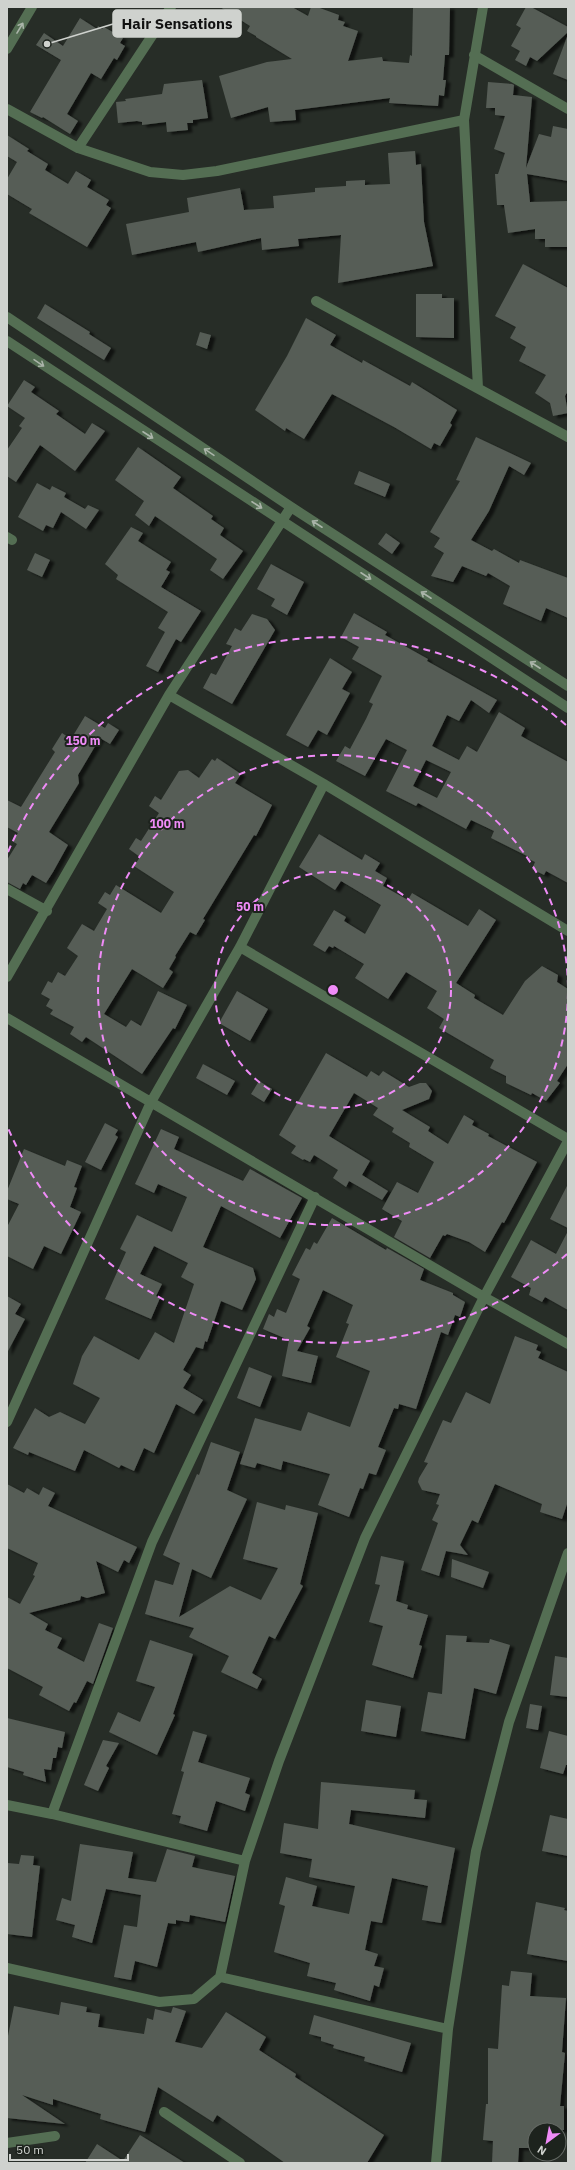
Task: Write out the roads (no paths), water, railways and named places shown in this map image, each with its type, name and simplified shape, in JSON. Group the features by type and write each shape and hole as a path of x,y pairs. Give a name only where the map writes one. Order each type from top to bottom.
{"street":[{"path":"7,49 32,7"},
{"path":"78,148 172,7"},
{"path":"478,388 464,120 483,7"},
{"path":"474,55 568,108"},
{"path":"7,108 78,148 150,172 183,174 218,171 464,120"},
{"path":"316,301 568,437"},
{"path":"7,317 291,507 568,686"},
{"path":"7,341 568,708"},
{"path":"7,977 47,911 169,695 281,520 291,507"},
{"path":"169,695 324,784 568,931"},
{"path":"7,1422 151,1102 240,947 324,784"},
{"path":"7,889 47,911"},
{"path":"7,1968 159,2002 194,1999 220,1977 245,1861 279,1761 365,1538 484,1297 568,1140 240,947"},
{"path":"7,1018 484,1297 568,1344"},
{"path":"52,1814 152,1542 315,1197"},
{"path":"436,2163 448,2029 476,1851 509,1722 568,1553"},
{"path":"7,1805 52,1814 245,1861"},
{"path":"220,1977 448,2029"},
{"path":"164,2112 240,2163"},
{"path":"7,2143 56,2136"}],"place":[{"name":"Hair Sensations","path":"47,44"}]}
